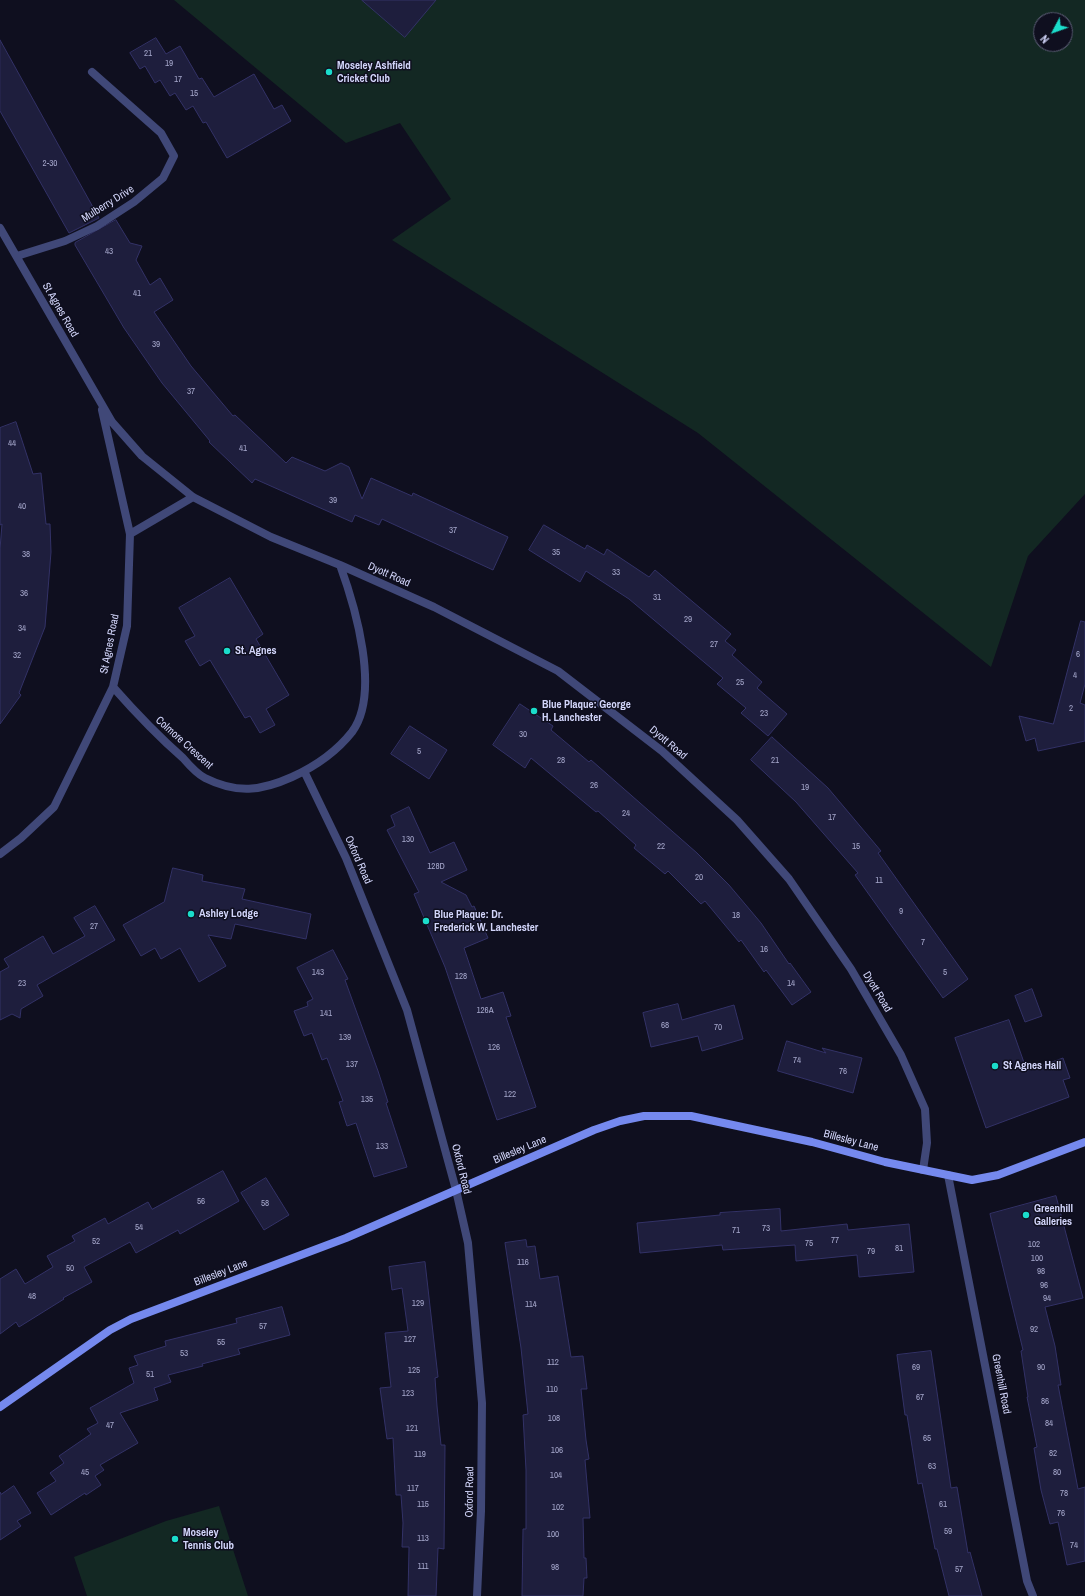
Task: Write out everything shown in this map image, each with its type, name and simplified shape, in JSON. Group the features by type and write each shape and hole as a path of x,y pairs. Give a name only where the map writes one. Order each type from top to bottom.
{"street":[{"name":"Mulberry Drive","path":"17,256 65,241 98,226 134,202 163,178 174,156 161,133 92,72"},
{"name":"St Agnes Road","path":"0,228 112,422 142,456 193,497"},
{"name":"St Agnes Road","path":"0,854 21,838 54,807 113,687 127,626 130,534 101,403"},
{"path":"130,534 193,497"},
{"name":"Dyott Road","path":"193,497 271,537 340,565 434,607 558,671 662,751 737,820 789,879 851,969 901,1055 925,1109 927,1143 923,1170"},
{"name":"Colmore Crescent","path":"113,687 150,729 204,778 230,788 258,789 304,771 335,750 353,731 364,702 365,666 354,603 340,565"},
{"name":"Oxford Road","path":"304,771 346,858 407,1010 456,1190 468,1243 482,1403 481,1511 476,1596"},
{"name":"Billesley Lane","path":"0,1407 110,1330 131,1319 346,1238 594,1130 620,1121 644,1116 691,1116 812,1142 885,1162 972,1180 998,1175 1085,1142"},
{"name":"Greenhill Road","path":"948,1175 1027,1581 1033,1596"}],"green space":[{"path":"174,0 1085,0 1085,494 1028,556 991,667 698,433 392,240 451,199 400,123 346,143"},
{"name":"Moseley Tennis Club","path":"219,1506 248,1596 87,1596 74,1557 166,1521"}],"building":[{"path":"362,0 436,0 405,37"},
{"path":"156,38 166,54 180,46 199,79 202,78 214,97 254,74 274,109 282,105 291,121 227,158 206,122 203,123 193,106 186,110 175,93 170,96 160,80 155,83 145,66 140,69 130,53"},
{"path":"0,40 99,218 69,233 0,111"},
{"path":"116,220 130,243 142,246 136,260 150,285 160,278 173,300 154,312 191,366 233,416 235,415 286,463 292,457 325,471 341,463 349,467 362,499 371,478 412,496 413,493 508,537 493,570 382,519 379,525 355,515 352,522 255,479 252,483 209,442 210,441 162,383 124,328 75,245 75,243"},
{"path":"16,422 33,474 41,473 46,524 50,524 51,552 45,627 19,693 21,695 0,724 0,549 2,524 0,525 0,428"},
{"path":"544,525 585,549 587,545 604,555 607,549 649,577 655,570 731,634 725,641 736,650 732,655 762,682 757,688 787,714 768,736 741,713 746,708 717,684 723,678 629,599 586,571 580,582 529,550"},
{"name":"St. Agnes","path":"230,578 263,634 256,639 289,695 266,709 275,725 260,733 250,716 245,718 210,660 200,666 185,641 195,636 179,608"},
{"path":"1081,621 1085,622 1085,684 1080,703 1085,705 1085,741 1038,751 1035,738 1026,741 1019,716 1053,724"},
{"path":"520,704 553,726 551,730 589,762 591,760 697,853 729,885 761,923 789,964 790,963 811,992 792,1005 766,970 764,972 741,940 739,942 705,901 701,904 668,871 665,874 634,848 636,845 598,811 596,812 531,758 525,768 493,745"},
{"path":"410,726 447,750 429,779 391,754"},
{"path":"772,737 828,788 881,851 878,853 968,979 943,998 855,875 858,873 796,802 751,760"},
{"path":"409,807 430,853 454,842 467,870 441,882 466,895 472,907 474,906 488,938 464,948 481,999 503,992 511,1016 506,1017 536,1107 497,1120 445,967 414,894 419,892 387,830 395,826 391,816"},
{"name":"Ashley Lodge","path":"173,868 203,875 202,881 245,889 242,899 311,914 306,939 235,924 231,939 208,935 226,966 199,982 180,948 161,959 155,948 141,956 123,925 164,902"},
{"path":"95,906 115,940 37,985 43,996 21,1009 20,1018 12,1014 0,1020 0,972 9,967 4,959 43,936 53,954 85,936 74,918"},
{"path":"333,950 348,979 345,980 378,1071 388,1102 386,1103 407,1167 374,1177 356,1123 347,1126 339,1102 343,1101 327,1058 322,1060 312,1033 304,1036 294,1011 308,1006 307,1002 313,999 297,968"},
{"path":"1032,989 1042,1016 1025,1022 1015,996"},
{"path":"678,1004 682,1020 734,1005 743,1039 702,1051 698,1036 651,1047 643,1013"},
{"name":"St Agnes Hall","path":"1009,1020 1027,1071 1063,1058 1070,1078 1063,1080 1069,1097 986,1128 955,1038"},
{"path":"787,1041 826,1053 822,1048 862,1058 853,1093 778,1071"},
{"path":"223,1171 239,1201 180,1234 178,1230 136,1253 130,1242 84,1267 92,1282 63,1298 64,1299 19,1327 16,1322 0,1334 0,1279 16,1269 25,1284 53,1267 47,1256 75,1241 72,1236 105,1218 108,1224 148,1202 152,1209"},
{"path":"266,1178 289,1215 264,1230 241,1193"},
{"path":"1056,1196 1083,1298 1045,1307 1055,1346 1061,1385 1058,1385 1078,1489 1085,1487 1085,1561 1067,1565 1058,1522 1050,1524 1041,1490 1034,1448 1037,1447 1027,1397 1021,1351 1023,1350 990,1214"},
{"path":"780,1209 781,1231 847,1224 848,1230 909,1224 914,1272 859,1277 857,1255 796,1261 795,1245 723,1250 722,1245 640,1253 637,1223 720,1215 720,1213"},
{"path":"526,1240 527,1247 535,1246 540,1279 558,1276 571,1357 583,1356 587,1389 581,1389 589,1459 585,1460 590,1518 583,1518 584,1558 586,1558 587,1578 584,1578 583,1596 522,1596 523,1529 526,1529 526,1470 523,1415 528,1414 521,1348 505,1243"},
{"path":"425,1262 438,1377 435,1378 441,1445 445,1445 444,1549 438,1548 436,1596 408,1596 409,1547 402,1547 403,1523 401,1495 396,1495 393,1438 387,1439 380,1388 391,1387 385,1333 408,1331 402,1288 392,1290 389,1267"},
{"path":"282,1307 290,1335 238,1349 240,1354 168,1375 171,1382 154,1388 158,1400 120,1413 138,1443 100,1465 104,1470 95,1476 101,1485 86,1495 85,1493 51,1515 37,1493 56,1481 50,1473 64,1463 59,1456 91,1434 87,1429 98,1423 90,1408 134,1383 129,1368 138,1365 134,1356 166,1346 165,1341 237,1323 236,1319"},
{"path":"931,1351 951,1488 957,1487 968,1553 970,1552 982,1596 949,1596 937,1549 935,1549 922,1483 918,1484 907,1415 905,1415 897,1355"},
{"path":"14,1486 31,1513 17,1521 21,1526 0,1540 0,1492 1,1494"}],"place":[{"name":"Moseley Ashfield Cricket Club","path":"329,72"},
{"name":"St. Agnes","path":"227,651"},
{"name":"Blue Plaque: George H. Lanchester","path":"534,711"},
{"name":"Ashley Lodge","path":"191,914"},
{"name":"Blue Plaque: Dr. Frederick W. Lanchester","path":"426,921"},
{"name":"St Agnes Hall","path":"995,1066"},
{"name":"Greenhill Galleries","path":"1026,1215"},
{"name":"Moseley Tennis Club","path":"175,1539"}]}
